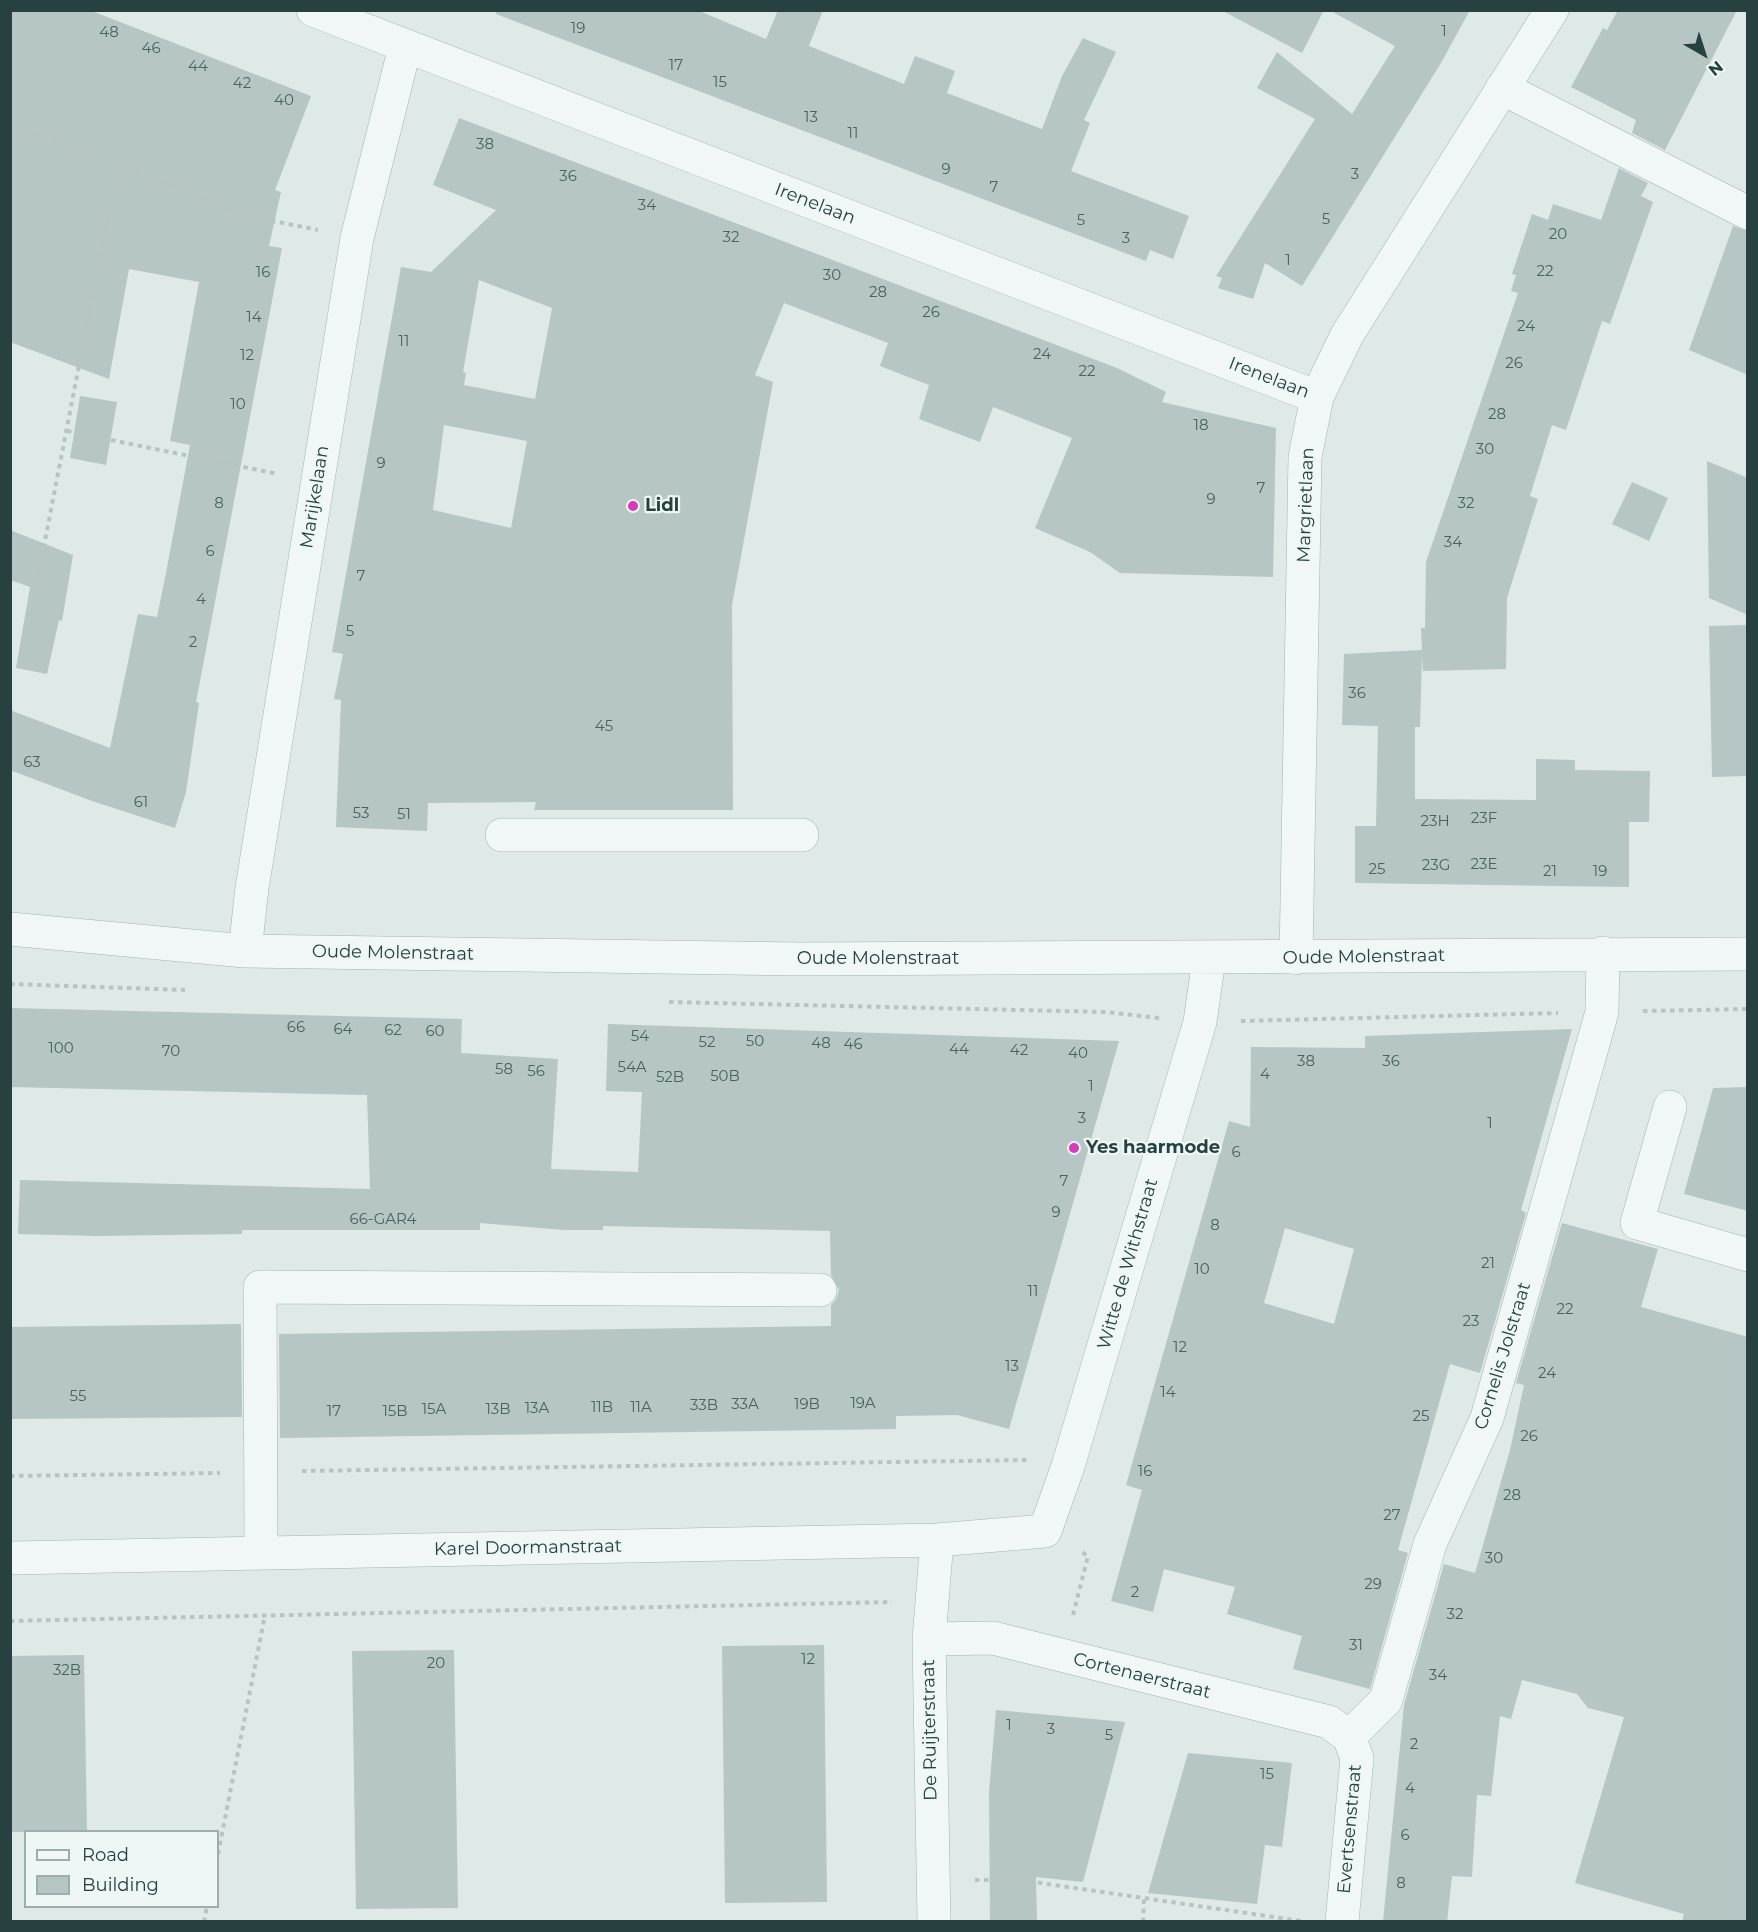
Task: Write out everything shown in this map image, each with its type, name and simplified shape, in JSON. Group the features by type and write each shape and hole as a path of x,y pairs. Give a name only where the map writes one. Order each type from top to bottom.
{"street":[{"name":"Irenelaan","path":"313,10 1317,397"},
{"name":"Margrietlaan","path":"1296,958 1305,457 1317,397 1347,335 1551,10"},
{"name":"Marijkelaan","path":"245,951 252,888 357,238 405,47"},
{"path":"1502,88 1748,213"},
{"path":"502,835 802,835"},
{"name":"Oude Molenstraat","path":"10,929 245,951 801,959 1209,959 1604,953 1748,954"},
{"name":"Cornelis Jolstraat","path":"1349,1737 1386,1700 1430,1544 1487,1418 1602,1012 1604,953"},
{"name":"Witte de Withstraat","path":"1045,1532 1068,1466 1200,1022 1209,959"},
{"path":"1670,1107 1637,1223 1748,1255"},
{"path":"261,1553 260,1287 820,1290"},
{"name":"Karel Doormanstraat","path":"10,1558 937,1540 1045,1532"},
{"name":"De Ruijterstraat","path":"934,1922 929,1639 930,1602 937,1540"},
{"name":"Cortenaerstraat","path":"929,1639 993,1638 1329,1722 1349,1737"},
{"name":"Evertsenstraat","path":"1342,1922 1357,1758 1349,1737"}],"path":[{"path":"10,123 248,216 357,238"},
{"path":"35,592 118,165"},
{"path":"66,431 317,482"},
{"path":"10,984 196,991"},
{"path":"668,1002 1106,1012 1200,1022 1748,1009"},
{"path":"10,1476 1022,1460 1068,1466"},
{"path":"1045,1532 1088,1556 1062,1656"},
{"path":"10,1621 930,1602"},
{"path":"219,1849 265,1615"},
{"path":"933,1880 1020,1880 1302,1922"},
{"path":"1143,1922 1144,1897"}],"building":[{"path":"10,10 89,10 311,96 275,190 281,192 269,246 282,248 196,702 199,703 186,792 175,828 92,801 10,770 10,710 110,748 138,614 157,617 166,573 190,445 170,441 199,282 129,269 109,379 10,342"},
{"path":"497,10 697,10 766,39 778,10 823,10 809,46 904,84 915,56 955,71 947,93 1042,129 1062,76 1083,38 1116,52 1084,120 1090,123 1071,171 1189,216 1173,259 1150,250 1146,261 496,14"},
{"path":"1221,10 1324,10 1302,53"},
{"path":"1329,10 1470,10 1441,63 1302,286 1265,263 1253,299 1218,288 1222,278 1216,276 1315,119 1257,88 1277,52 1352,114 1395,46"},
{"path":"1618,10 1737,10 1665,150 1632,133 1636,120 1571,87 1603,28 1607,30"},
{"path":"459,118 1117,368 1166,392 1162,402 1276,428 1273,577 1120,573 1090,552 1035,528 1072,438 993,407 980,442 919,419 929,385 880,366 888,343 784,303 755,375 773,382 732,605 733,810 534,810 536,802 428,803 427,831 336,827 341,700 334,699 343,654 332,652 401,267 431,272 496,210 433,185","holes":["479,280 552,308 535,399 464,385 466,373 463,372","444,425 527,441 511,528 433,510"]},
{"path":"1619,168 1648,183 1641,196 1653,202 1610,324 1602,321 1566,430 1552,425 1530,496 1538,499 1507,598 1506,669 1423,671 1422,655 1420,727 1415,727 1415,799 1536,800 1536,759 1575,760 1575,770 1650,771 1649,822 1629,822 1629,887 1355,883 1355,826 1376,826 1378,726 1342,725 1344,654 1422,650 1421,628 1425,628 1426,562 1518,293 1511,291 1516,275 1512,274 1532,214 1548,220 1553,204 1601,220"},
{"path":"1733,226 1748,231 1748,375 1689,350"},
{"path":"80,396 117,402 106,465 70,458"},
{"path":"1707,461 1748,478 1748,615 1709,598"},
{"path":"1632,482 1668,498 1649,541 1612,524"},
{"path":"10,530 73,555 62,621 59,620 47,674 16,668 30,587 10,580"},
{"path":"1748,625 1748,776 1712,777 1709,626"},
{"path":"10,1008 462,1019 461,1053 558,1059 551,1169 638,1172 642,1092 606,1091 608,1024 1119,1041 1009,1429 957,1415 896,1416 896,1429 280,1438 279,1334 831,1326 831,1305 839,1290 831,1275 830,1231 603,1226 603,1230 564,1230 480,1223 480,1230 242,1230 242,1234 96,1236 18,1234 20,1180 370,1189 367,1095 10,1087"},
{"path":"1572,1029 1521,1210 1526,1213 1480,1373 1450,1364 1398,1550 1408,1553 1370,1689 1293,1669 1302,1636 1227,1614 1235,1587 1164,1569 1153,1612 1111,1601 1142,1490 1126,1485 1229,1121 1250,1127 1251,1047 1365,1048 1365,1036","holes":["1285,1228 1354,1249 1334,1324 1264,1303"]},
{"path":"1748,1087 1748,1211 1684,1194 1713,1088"},
{"path":"1562,1223 1658,1249 1641,1307 1748,1337 1748,1922 1682,1922 1684,1914 1575,1883 1624,1717 1588,1708 1577,1694 1522,1680 1511,1719 1500,1716 1491,1796 1477,1795 1472,1877 1452,1876 1447,1922 1383,1922 1404,1705 1444,1564 1475,1573 1510,1450 1524,1385 1516,1383"},
{"path":"241,1324 242,1417 10,1419 10,1327"},
{"path":"824,1645 827,1902 725,1903 722,1646"},
{"path":"454,1650 458,1908 356,1909 352,1651"},
{"path":"84,1655 87,1830 10,1832 10,1656"},
{"path":"996,1710 1125,1722 1083,1882 1036,1877 1037,1922 990,1922 989,1792"},
{"path":"1188,1753 1292,1763 1282,1847 1265,1845 1257,1904 1148,1893"}],"place":[{"name":"Lidl","path":"633,506"},
{"name":"Yes haarmode","path":"1074,1148"}]}
